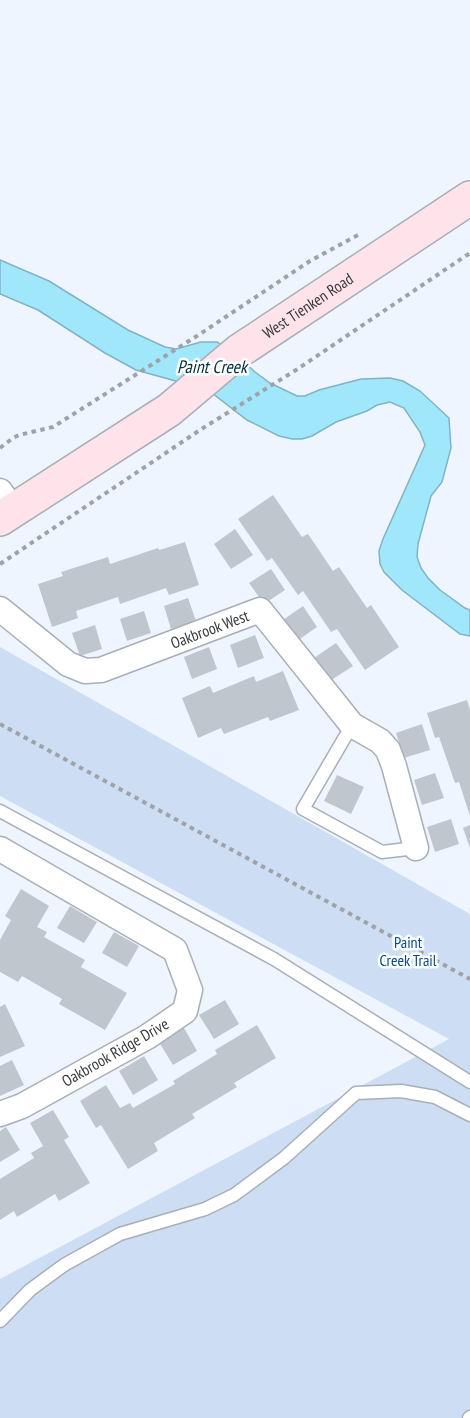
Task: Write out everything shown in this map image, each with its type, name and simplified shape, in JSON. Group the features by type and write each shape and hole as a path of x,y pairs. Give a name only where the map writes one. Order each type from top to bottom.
{"main road":[{"name":"West Tienken Road","path":"5,507 169,410 239,351 470,198"}],"street":[{"name":"Oakbrook West","path":"0,609 68,664 85,671 101,670 260,610 352,725 380,741 388,750 416,848"},
{"name":"Oakbrook Ridge Drive","path":"0,849 175,950 190,990 185,1011 147,1037 22,1106 0,1114"}],"lane":[{"path":"352,725 303,809 382,852 416,848"},
{"path":"0,811 274,959 470,1082"},
{"path":"0,1321 30,1290 64,1265 120,1234 205,1209 234,1195 284,1158 356,1093 401,1091 435,1097 470,1115"}],"path":[{"path":"0,448 20,435 53,427 200,334 309,261 358,234"},
{"path":"0,564 470,253"},
{"path":"0,724 470,979"}],"green space":[{"name":"Paint Creek Trail","path":"0,647 470,914 470,1418 0,1418 0,1279 449,1039 0,796"}],"water":[{"name":"Paint Creek","path":"0,260 49,281 128,330 165,347 176,349 201,342 217,342 231,350 270,383 297,396 305,396 361,379 390,378 403,381 420,391 449,418 451,448 442,482 431,496 418,544 417,557 421,568 440,590 470,610 470,636 460,634 402,590 384,572 380,564 379,551 383,539 425,445 420,432 404,408 390,402 336,422 312,436 292,439 279,436 247,420 208,390 136,370 38,310 0,294"}],"building":[{"path":"273,495 302,537 308,534 333,571 339,567 367,608 371,605 399,647 365,670 337,629 331,632 303,591 298,595 272,558 267,561 238,519"},
{"path":"235,529 253,555 231,569 214,544"},
{"path":"185,542 199,585 169,595 166,588 120,604 118,597 76,611 78,618 52,627 38,584 63,576 61,572 108,557 110,564 158,548 159,550"},
{"path":"271,569 285,590 264,604 249,583"},
{"path":"188,598 196,621 171,629 164,606"},
{"path":"303,606 317,627 297,641 283,620"},
{"path":"144,611 151,633 127,641 120,619"},
{"path":"95,625 102,649 80,656 72,633"},
{"path":"255,635 264,658 238,668 230,645"},
{"path":"336,643 353,666 330,681 314,658"},
{"path":"209,647 217,669 192,679 184,657"},
{"path":"283,671 299,710 270,721 268,717 224,734 221,728 198,738 182,698 210,686 213,693 254,676 256,682"},
{"path":"467,700 470,710 470,816 459,782 455,783 439,737 435,738 427,713"},
{"path":"422,724 430,750 404,758 396,733"},
{"path":"435,773 444,798 422,805 414,780"},
{"path":"337,775 364,787 351,814 324,801"},
{"path":"451,819 459,844 435,852 427,827"},
{"path":"470,825 470,848 463,828"},
{"path":"21,889 49,906 37,927 47,932 44,937 85,960 81,967 127,993 105,1030 59,1004 62,999 22,976 18,982 0,972 0,940 11,920 5,916"},
{"path":"70,906 97,922 84,943 57,928"},
{"path":"114,932 139,946 127,967 102,953"},
{"path":"225,1000 239,1024 214,1039 199,1015"},
{"path":"5,1004 25,1046 0,1057 0,1007"},
{"path":"257,1025 276,1058 234,1083 237,1087 192,1114 195,1118 154,1143 158,1151 128,1169 101,1125 96,1128 80,1101 106,1085 120,1108 130,1103 133,1108 175,1084 173,1081 217,1054 215,1050"},
{"path":"184,1028 197,1051 173,1065 159,1042"},
{"path":"144,1056 158,1080 133,1095 119,1071"},
{"path":"12,1060 24,1085 0,1096 0,1066"},
{"path":"53,1110 69,1137 64,1140 90,1183 59,1201 55,1194 17,1217 14,1211 0,1220 0,1179 34,1158 31,1153 43,1146 30,1123"},
{"path":"6,1127 20,1150 0,1162 0,1131"}]}
